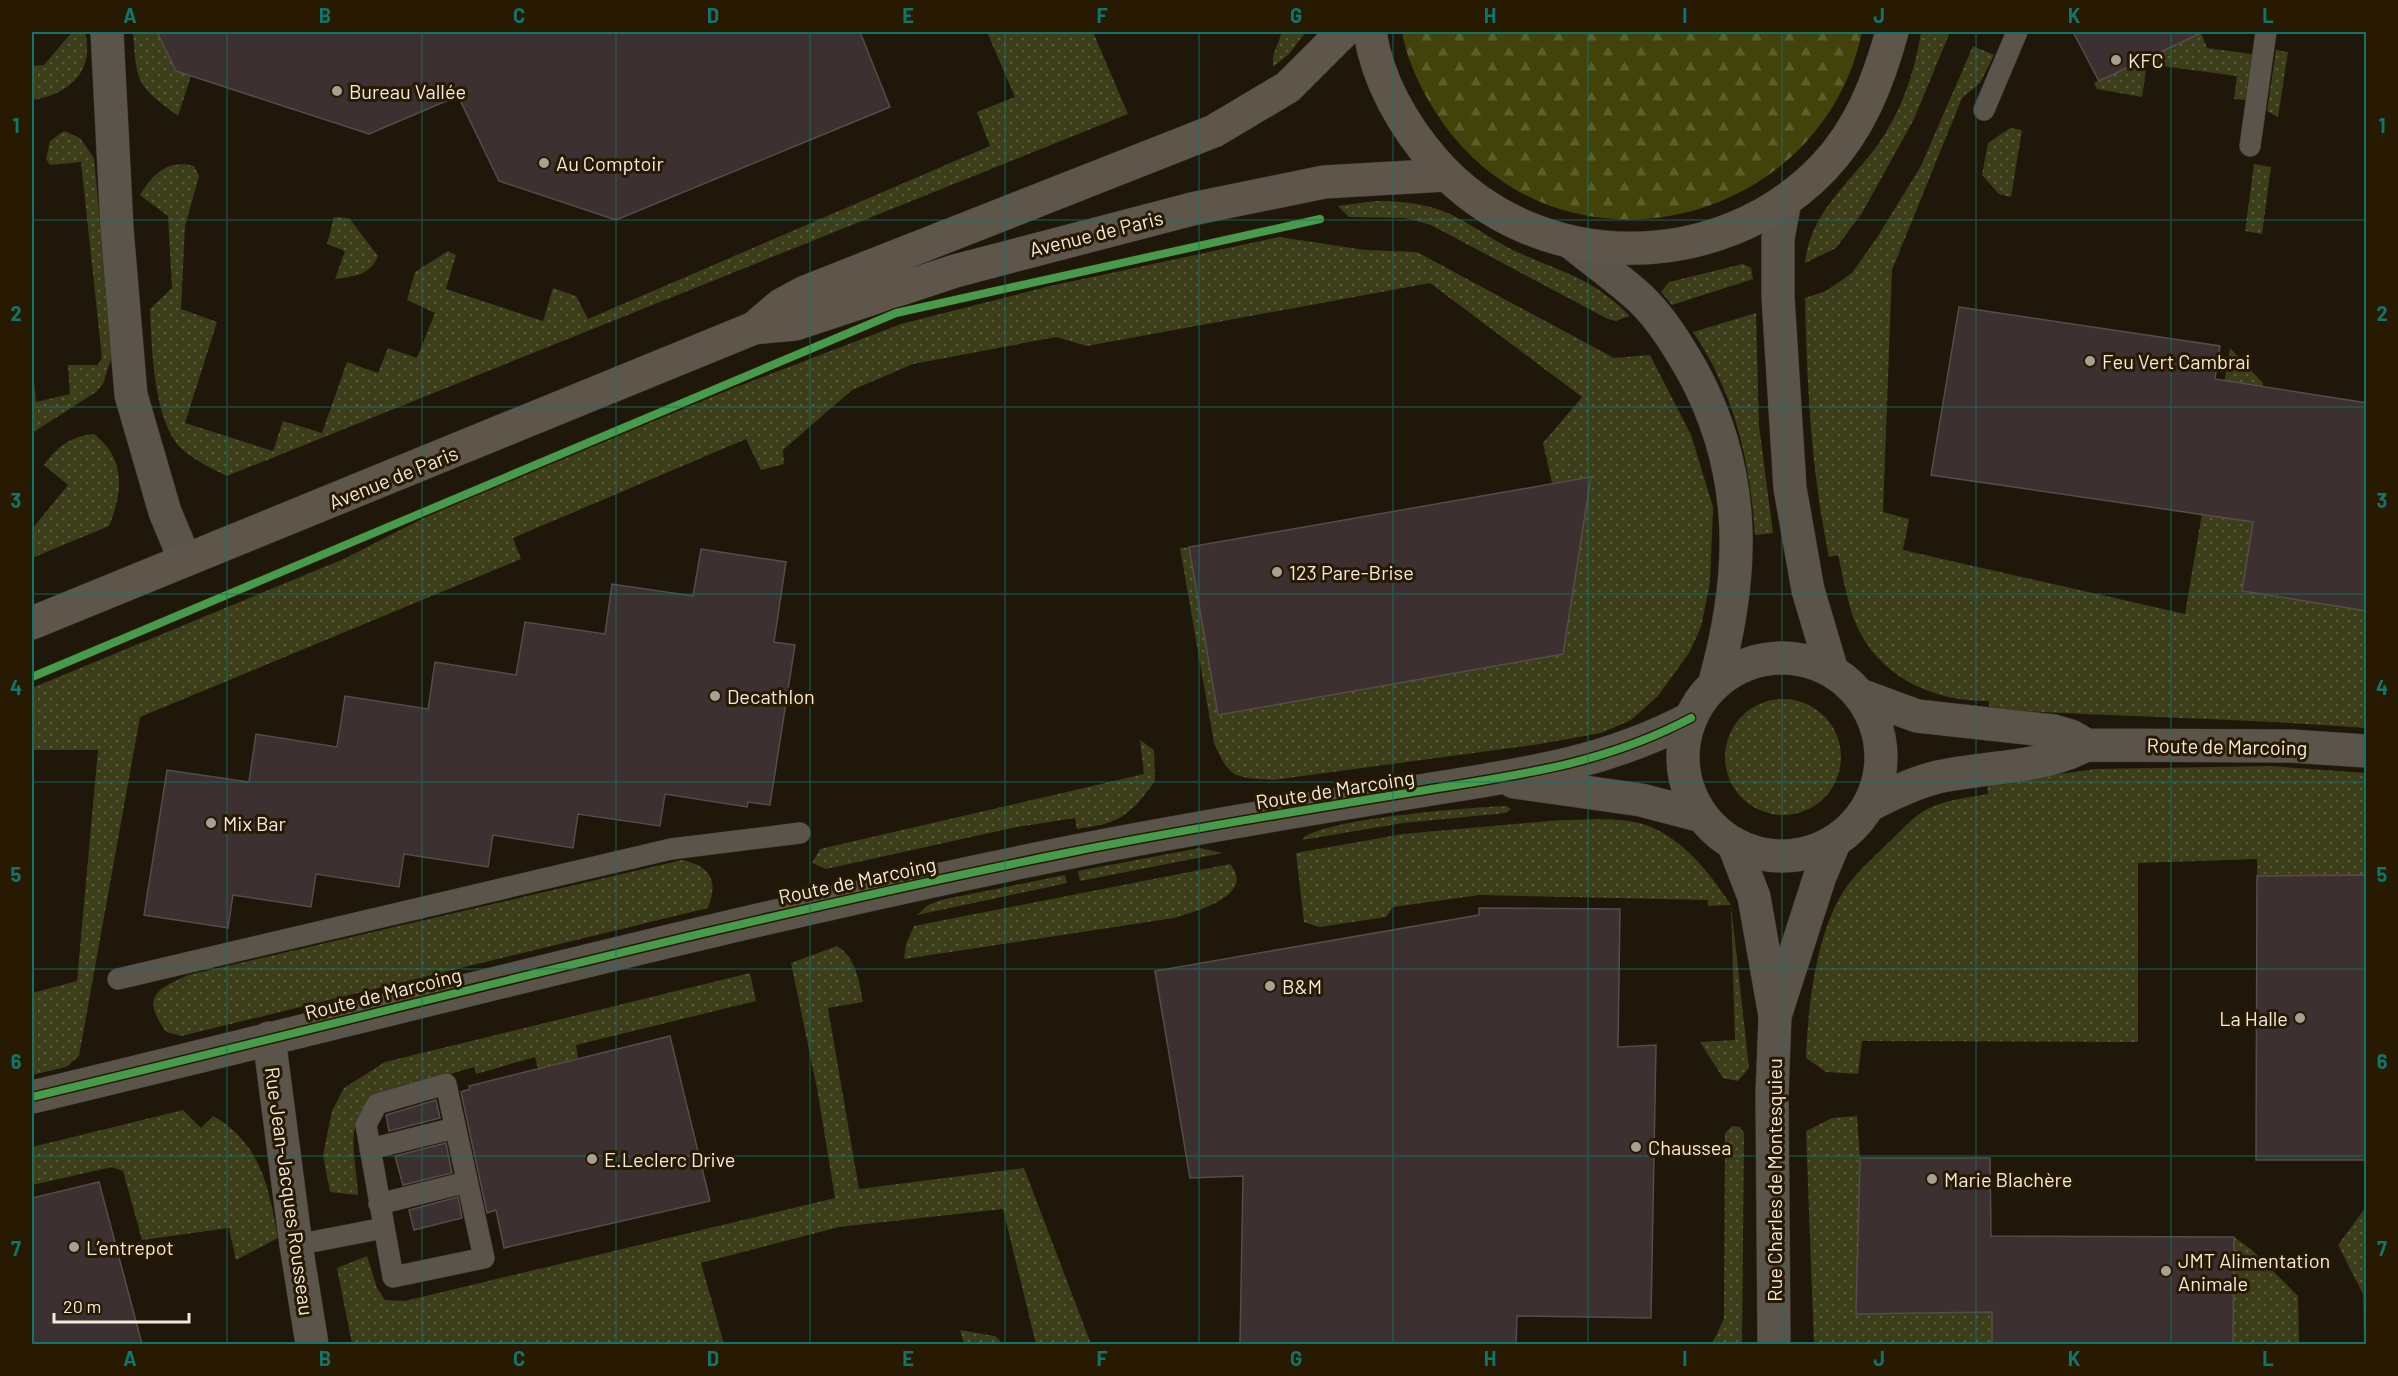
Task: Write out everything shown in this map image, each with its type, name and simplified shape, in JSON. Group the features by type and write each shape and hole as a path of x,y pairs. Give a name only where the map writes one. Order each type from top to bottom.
{"main road":[{"name":"Avenue de Paris","path":"754,328 781,305 798,295 1214,131 1288,87 1343,32"},
{"path":"1370,32 1383,78 1400,113 1420,146 1446,175 1474,198 1505,218 1573,244 1628,250 1684,245 1737,228 1785,201 1824,167 1856,127 1879,80 1892,32"},
{"name":"Avenue de Paris","path":"32,623 754,328 795,324 972,266 1192,209 1324,182 1446,175"}],"street":[{"path":"107,32 117,228 131,395 141,439 165,512 185,560"},
{"path":"1785,201 1778,238 1778,297 1790,488 1808,590 1832,671"},
{"path":"1573,244 1641,298 1656,316 1686,360 1719,427 1734,493 1736,560 1725,647 1714,685"},
{"path":"1775,659 1809,661 1832,671 1860,695 1875,721 1881,749 1880,778 1870,805 1854,826 1834,843 1810,853 1785,857 1759,854 1734,845 1702,816 1690,794 1684,768 1683,743 1691,718 1714,685 1734,670 1758,661 1775,659"},
{"name":"Route de Marcoing","path":"1860,695 1917,716 2054,731 2071,736 2086,745"},
{"name":"Route de Marcoing","path":"32,1097 745,922 911,885 1236,822 1504,779 1631,747 1691,718"},
{"name":"Route de Marcoing","path":"1870,805 1903,788 1934,778 2055,758 2086,745 2291,746 2367,751"},
{"name":"Route de Marcoing","path":"1504,779 1528,786 1641,800 1702,816"},
{"name":"Rue Charles de Montesquieu","path":"1775,1016 1817,886 1834,843"},
{"name":"Rue Charles de Montesquieu","path":"1734,845 1754,897 1767,982 1775,1016 1772,1094 1774,1344"},
{"name":"Rue Jean-Jacques Rousseau","path":"269,1038 296,1245 312,1344"}],"lane":[{"path":"1984,110 2017,32"},
{"path":"2250,146 2266,32"},
{"path":"118,979 671,849 800,833"},
{"path":"446,1084 455,1128 484,1258 393,1277 366,1125 377,1104 446,1084"},
{"path":"370,1149 455,1128"},
{"path":"379,1204 467,1182"},
{"path":"296,1245 384,1228"}],"green space":[{"path":"72,32 85,32 87,46 83,69 68,86 46,97 32,100 32,66 44,65"},
{"path":"133,32 157,32 176,71 191,76 178,116 154,97 141,82 136,63"},
{"path":"987,32 1093,32 1128,114 227,476 193,458 183,450 173,438 165,422 153,363 150,309 172,288 168,216 140,195 162,170 185,164 194,166 199,176 185,226 181,309 217,322 185,423 273,451 283,421 322,433 347,362 378,373 388,348 417,358 435,313 407,300 415,272 448,251 456,255 446,289 543,321 553,288 576,296 588,319 990,146 977,112 1015,97"},
{"path":"1282,32 1306,32 1289,54 1273,67 1273,56"},
{"path":"1402,32 1862,32 1837,99 1796,152 1744,190 1683,213 1619,219 1555,207 1496,177 1445,126 1424,93 1413,69"},
{"path":"1921,32 1950,32 1914,119 1862,213 1836,248 1805,263 1808,245 1823,213 1879,143 1901,104 1911,76"},
{"path":"2201,33 2207,48 2252,54 2246,100 2234,99 2237,76 2147,64 2142,97 2097,89 2094,83"},
{"path":"1973,46 1994,55 1980,83 1962,98 1892,270 1883,512 1909,519 1903,550 2185,614 2230,348 2263,383 2259,419 2268,421 2242,591 2366,611 2366,728 1989,709 1989,701 1948,697 1909,682 1892,671 1865,641 1852,614 1838,555 1829,557 1823,525 1811,428 1805,298 1826,291 1852,273 1878,236 1921,166"},
{"path":"2276,50 2288,52 2278,117 2267,111"},
{"path":"2010,128 2022,130 2011,197 1999,194 1982,175 1988,143"},
{"path":"64,131 80,138 94,158 112,356 103,384 96,392 32,433 32,359 36,402 70,394 68,365 98,365 102,358 81,162 50,165 46,159 50,141"},
{"path":"2254,164 2271,167 2262,234 2245,231"},
{"path":"1375,201 1418,204 1452,215 1515,251 1588,283 1630,316 1615,321 1606,318 1431,225 1406,218 1349,217 1338,206"},
{"path":"334,217 349,218 378,256 371,268 361,274 335,279 345,251 327,244"},
{"path":"1279,237 1365,250 1417,252 1614,358 1650,355 1691,435 1713,507 1710,583 1701,627 1689,653 1658,696 1631,720 1601,733 1540,744 1273,780 1242,777 1235,774 1225,764 1214,743 1180,548 1189,547 1218,715 1563,654 1591,477 1552,483 1543,443 1582,397 1430,283 1087,346 1056,337 913,364 852,390 783,450 784,464 761,470 746,439 513,538 521,559 140,717 79,1056 66,1067 32,1075 32,993 77,981 98,750 32,750 32,688 346,558 441,509 731,389 901,324 1050,286"},
{"path":"1743,264 1751,268 1753,279 1672,305 1661,292 1669,282"},
{"path":"1756,313 1759,426 1773,533 1755,535 1749,481 1738,429 1720,379 1693,332"},
{"path":"94,434 112,454 119,477 117,501 109,526 32,558 32,529 68,485 44,465 54,452 66,443 78,437"},
{"path":"1783,699 1805,703 1824,716 1837,735 1841,757 1837,779 1824,798 1805,811 1783,815 1761,811 1742,798 1729,779 1725,757 1729,735 1742,716 1761,703"},
{"path":"1140,740 1154,750 1155,781 1123,816 1104,824 1077,829 1075,818 1012,828 826,869 812,863 820,849 1144,774"},
{"path":"2270,766 2366,773 2366,875 2257,876 2257,859 2138,863 2138,1042 1862,1041 1858,1074 1826,1072 1806,1058 1809,1015 1816,969 1821,946 1836,904 1847,886 1862,869 1922,812 1946,802 1988,794 1987,784 2096,769"},
{"path":"1506,806 1511,809 1506,813 1403,823 1302,840 1335,826 1365,820"},
{"path":"1561,820 1620,820 1654,828 1680,845 1703,867 1731,905 1708,906 1708,900 1480,895 1393,907 1386,917 1319,927 1304,922 1296,853 1403,834"},
{"path":"1200,848 1223,853 1080,881 1078,871"},
{"path":"682,860 699,866 710,876 713,890 708,908 181,1036 166,1032 154,1010 154,1002 160,990 188,975"},
{"path":"1230,864 1236,875 1235,885 1229,894 1220,901 1195,912 1174,918 904,959 906,944 914,926"},
{"path":"1065,875 1067,883 917,915 928,905 941,900"},
{"path":"1731,905 1749,1068 1738,1081 1723,1078 1700,1042 1735,1040"},
{"path":"837,946 844,951 853,964 863,1002 828,1008 859,1189 1024,1168 1091,1344 1036,1344 1003,1209 839,1227 701,1263 724,1344 352,1344 337,1268 367,1256 377,1288 385,1300 405,1301 835,1198 817,1088 791,963"},
{"path":"750,973 756,1001 576,1045 578,1058 538,1069 535,1057 476,1074 474,1067 377,1095 366,1105 355,1128 354,1153 358,1195 330,1192 323,1155 332,1111 344,1088 385,1062"},
{"path":"183,1110 201,1128 213,1116 242,1139 260,1168 271,1202 278,1238 236,1260 229,1228 142,1240 123,1171 112,1167 32,1185 32,1147"},
{"path":"1857,1116 1860,1158 1856,1314 1992,1312 1992,1344 1814,1344 1806,1131 1832,1118"},
{"path":"1732,1126 1740,1127 1744,1133 1742,1344 1712,1344 1724,1319 1725,1133"},
{"path":"2366,1207 2366,1344 2364,1344 2363,1294 2338,1245"},
{"path":"2234,1237 2252,1250 2298,1296 2299,1344 2233,1344"},
{"path":"960,1330 995,1336 1003,1344 964,1344"}],"building":[{"path":"157,32 860,32 890,107 616,220 499,181 458,96 369,134 176,71"},
{"name":"KFC","path":"2073,32 2203,32 2099,81"},
{"path":"1959,307 2220,346 2215,379 2367,403 2367,611 2242,591 2253,522 1931,475"},
{"path":"1591,477 1563,654 1218,715 1189,547"},
{"path":"701,549 786,562 774,642 795,645 770,805 748,802 747,807 665,794 660,826 578,814 573,848 493,835 488,867 404,854 399,887 316,874 311,907 233,895 228,928 144,915 167,770 249,782 256,734 337,747 345,696 428,709 435,662 516,675 525,622 605,634 612,584 693,596"},
{"path":"2367,875 2367,1160 2256,1160 2257,876"},
{"path":"1479,908 1620,909 1618,1047 1656,1045 1651,1318 1517,1316 1516,1344 1240,1344 1243,1176 1190,1178 1155,971 1479,915"},
{"name":"E.Leclerc Drive","path":"670,1036 710,1201 504,1248 496,1210 487,1213 461,1092 470,1089 469,1086"},
{"path":"436,1100 440,1118 389,1131 386,1115"},
{"path":"446,1143 452,1173 403,1185 395,1156"},
{"path":"1860,1158 1990,1158 1991,1236 2234,1237 2233,1344 1992,1344 1992,1312 1856,1314"},
{"name":"L’entrepot","path":"99,1182 142,1344 32,1344 32,1198"},
{"path":"458,1197 462,1218 414,1230 409,1210"}],"cycle path":[{"path":"32,677 896,313 1320,219"},
{"path":"32,1097 677,939 936,880 1148,837 1546,769 1619,749 1691,718"}],"place":[{"name":"KFC","path":"2116,60"},
{"name":"Bureau Vallée","path":"337,91"},
{"name":"Au Comptoir","path":"544,163"},
{"name":"Feu Vert Cambrai","path":"2090,361"},
{"name":"123 Pare-Brise","path":"1277,572"},
{"name":"Decathlon","path":"715,696"},
{"name":"Mix Bar","path":"211,823"},
{"name":"B&M","path":"1270,986"},
{"name":"La Halle","path":"2300,1018"},
{"name":"Chaussea","path":"1636,1147"},
{"name":"E.Leclerc Drive","path":"592,1159"},
{"name":"Marie Blachère","path":"1932,1179"},
{"name":"L’entrepot","path":"74,1247"},
{"name":"JMT Alimentation Animale","path":"2166,1271"}]}
